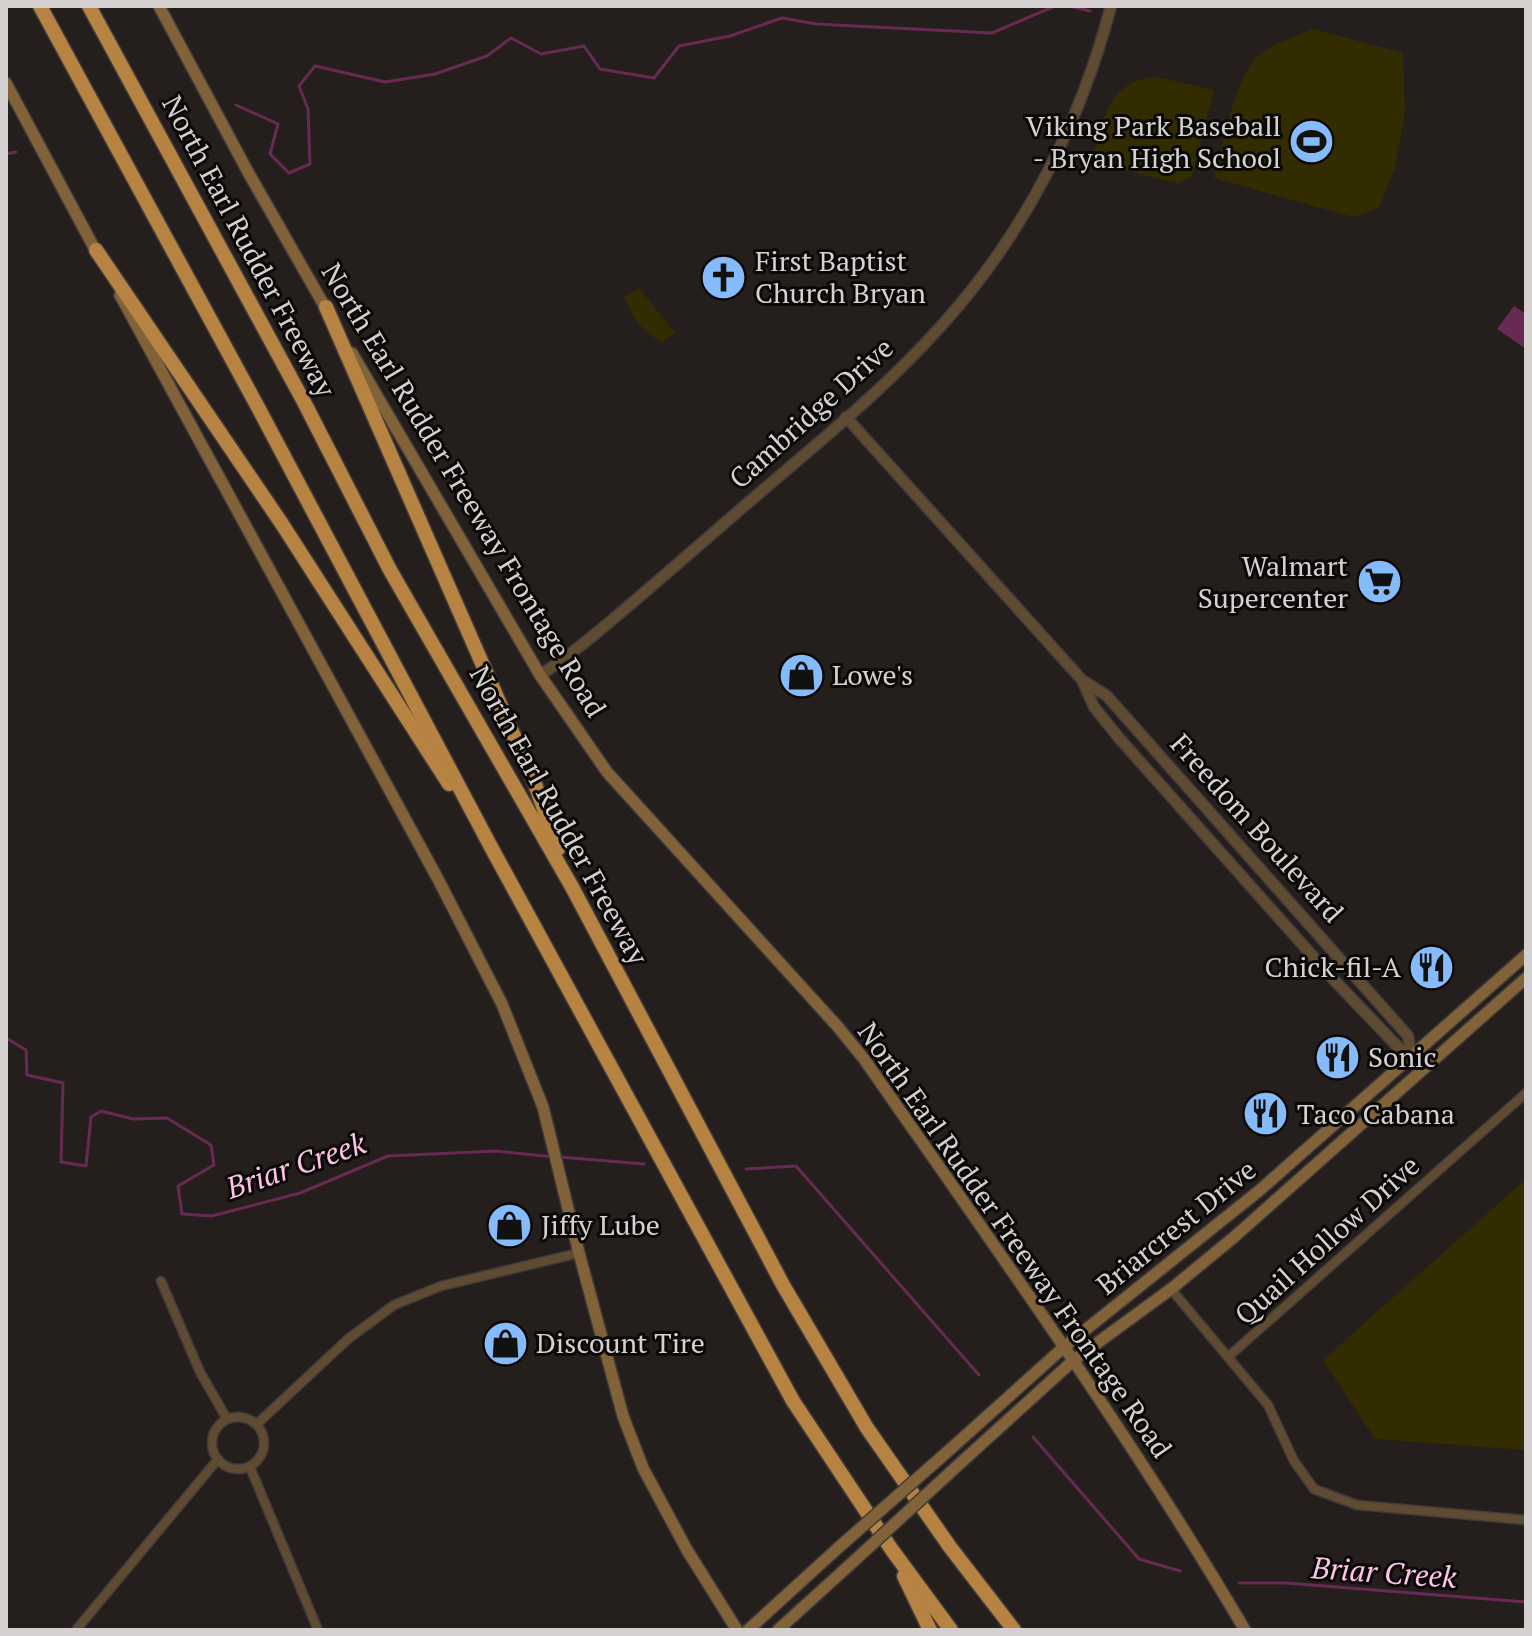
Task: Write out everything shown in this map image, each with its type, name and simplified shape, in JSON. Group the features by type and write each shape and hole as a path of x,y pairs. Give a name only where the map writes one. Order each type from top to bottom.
{"highway":[{"path":"40,6 260,411 491,847 793,1401 892,1550 951,1630"},
{"name":"North Earl Rudder Freeway","path":"89,6 304,402 390,570 572,887 783,1285 867,1428 950,1547 1014,1630"},
{"path":"96,250 282,524 491,847"},
{"path":"326,307 482,670 535,784 572,887"},
{"path":"892,1550 930,1630"}],"main road":[{"name":"North Earl Rudder Freeway Frontage Road","path":"159,6 248,172 540,675 607,772 864,1059 1074,1360 1192,1540 1245,1630"},
{"path":"6,83 439,881 495,991 543,1107 623,1416 643,1468 687,1550 737,1630"},
{"name":"Briarcrest Drive","path":"748,1630 1064,1347 1260,1190 1526,955"},
{"name":"Briarcrest Drive","path":"778,1630 1074,1360 1171,1289 1233,1238 1526,978"}],"street":[{"name":"Cambridge Drive","path":"540,675 560,663 657,583 846,417 942,325 984,274 1028,209 1055,158 1086,86 1111,6"},
{"name":"Freedom Boulevard","path":"846,417 1082,680 1107,696 1304,917 1408,1036 1411,1056"},
{"name":"Freedom Boulevard","path":"1082,680 1094,707 1166,790 1378,1027 1424,1069"},
{"path":"1166,790 1180,778"},
{"path":"1233,865 1246,853"},
{"path":"1290,930 1304,917"},
{"name":"Quail Hollow Drive","path":"1228,1357 1526,1093"},
{"path":"257,1424 348,1339 394,1305 441,1286 579,1253"},
{"path":"161,1281 193,1357 227,1419"},
{"path":"1171,1289 1268,1405 1294,1461 1314,1489 1357,1505 1526,1520"},
{"path":"238,1416 257,1424 262,1432 263,1449 250,1467 236,1470 218,1459 213,1449 217,1425 238,1416"},
{"path":"76,1630 218,1459"},
{"path":"250,1467 318,1630"}],"shaded area":[{"name":"Viking Park Baseball - Bryan High School","path":"1313,29 1403,53 1405,113 1394,170 1379,208 1353,217 1214,178 1231,113 1250,65 1271,47"},
{"path":"1157,77 1214,90 1192,176 1179,184 1093,162 1104,118 1117,94 1140,80"},
{"path":"639,288 675,333 662,342 638,323 624,297"},
{"path":"1514,306 1526,314 1526,349 1497,329"},
{"path":"1526,1179 1526,1450 1375,1439 1323,1360"}],"waterway":[{"path":"236,105 278,124 270,154 289,173 310,164 308,109 299,86 315,66 385,82 435,74 487,56 511,38 541,54 584,46 600,69 654,78 679,46 730,36 782,18 816,24 992,33 1055,6"},
{"path":"1069,6 1090,11"},
{"path":"6,154 16,152"},
{"name":"Briar Creek","path":"6,1038 26,1050 27,1075 63,1083 61,1162 86,1166 91,1117 101,1111 133,1119 167,1118 211,1145 214,1165 178,1186 182,1214 212,1216 300,1193 388,1156 497,1151 553,1157"},
{"name":"Briar Creek","path":"560,1157 644,1164"},
{"name":"Briar Creek","path":"746,1169 796,1166 979,1375"},
{"name":"Briar Creek","path":"1033,1437 1139,1559 1180,1571"},
{"name":"Briar Creek","path":"1239,1583 1286,1583 1526,1602"}],"place":[{"name":"Viking Park Baseball - Bryan High School","path":"1312,142"},
{"name":"First Baptist Church Bryan","path":"724,277"},
{"name":"Walmart Supercenter","path":"1379,582"},
{"name":"Lowe's","path":"801,675"},
{"name":"Chick-fil-A","path":"1432,967"},
{"name":"Sonic","path":"1337,1057"},
{"name":"Taco Cabana","path":"1266,1114"},
{"name":"Jiffy Lube","path":"510,1225"},
{"name":"Discount Tire","path":"505,1343"}]}
